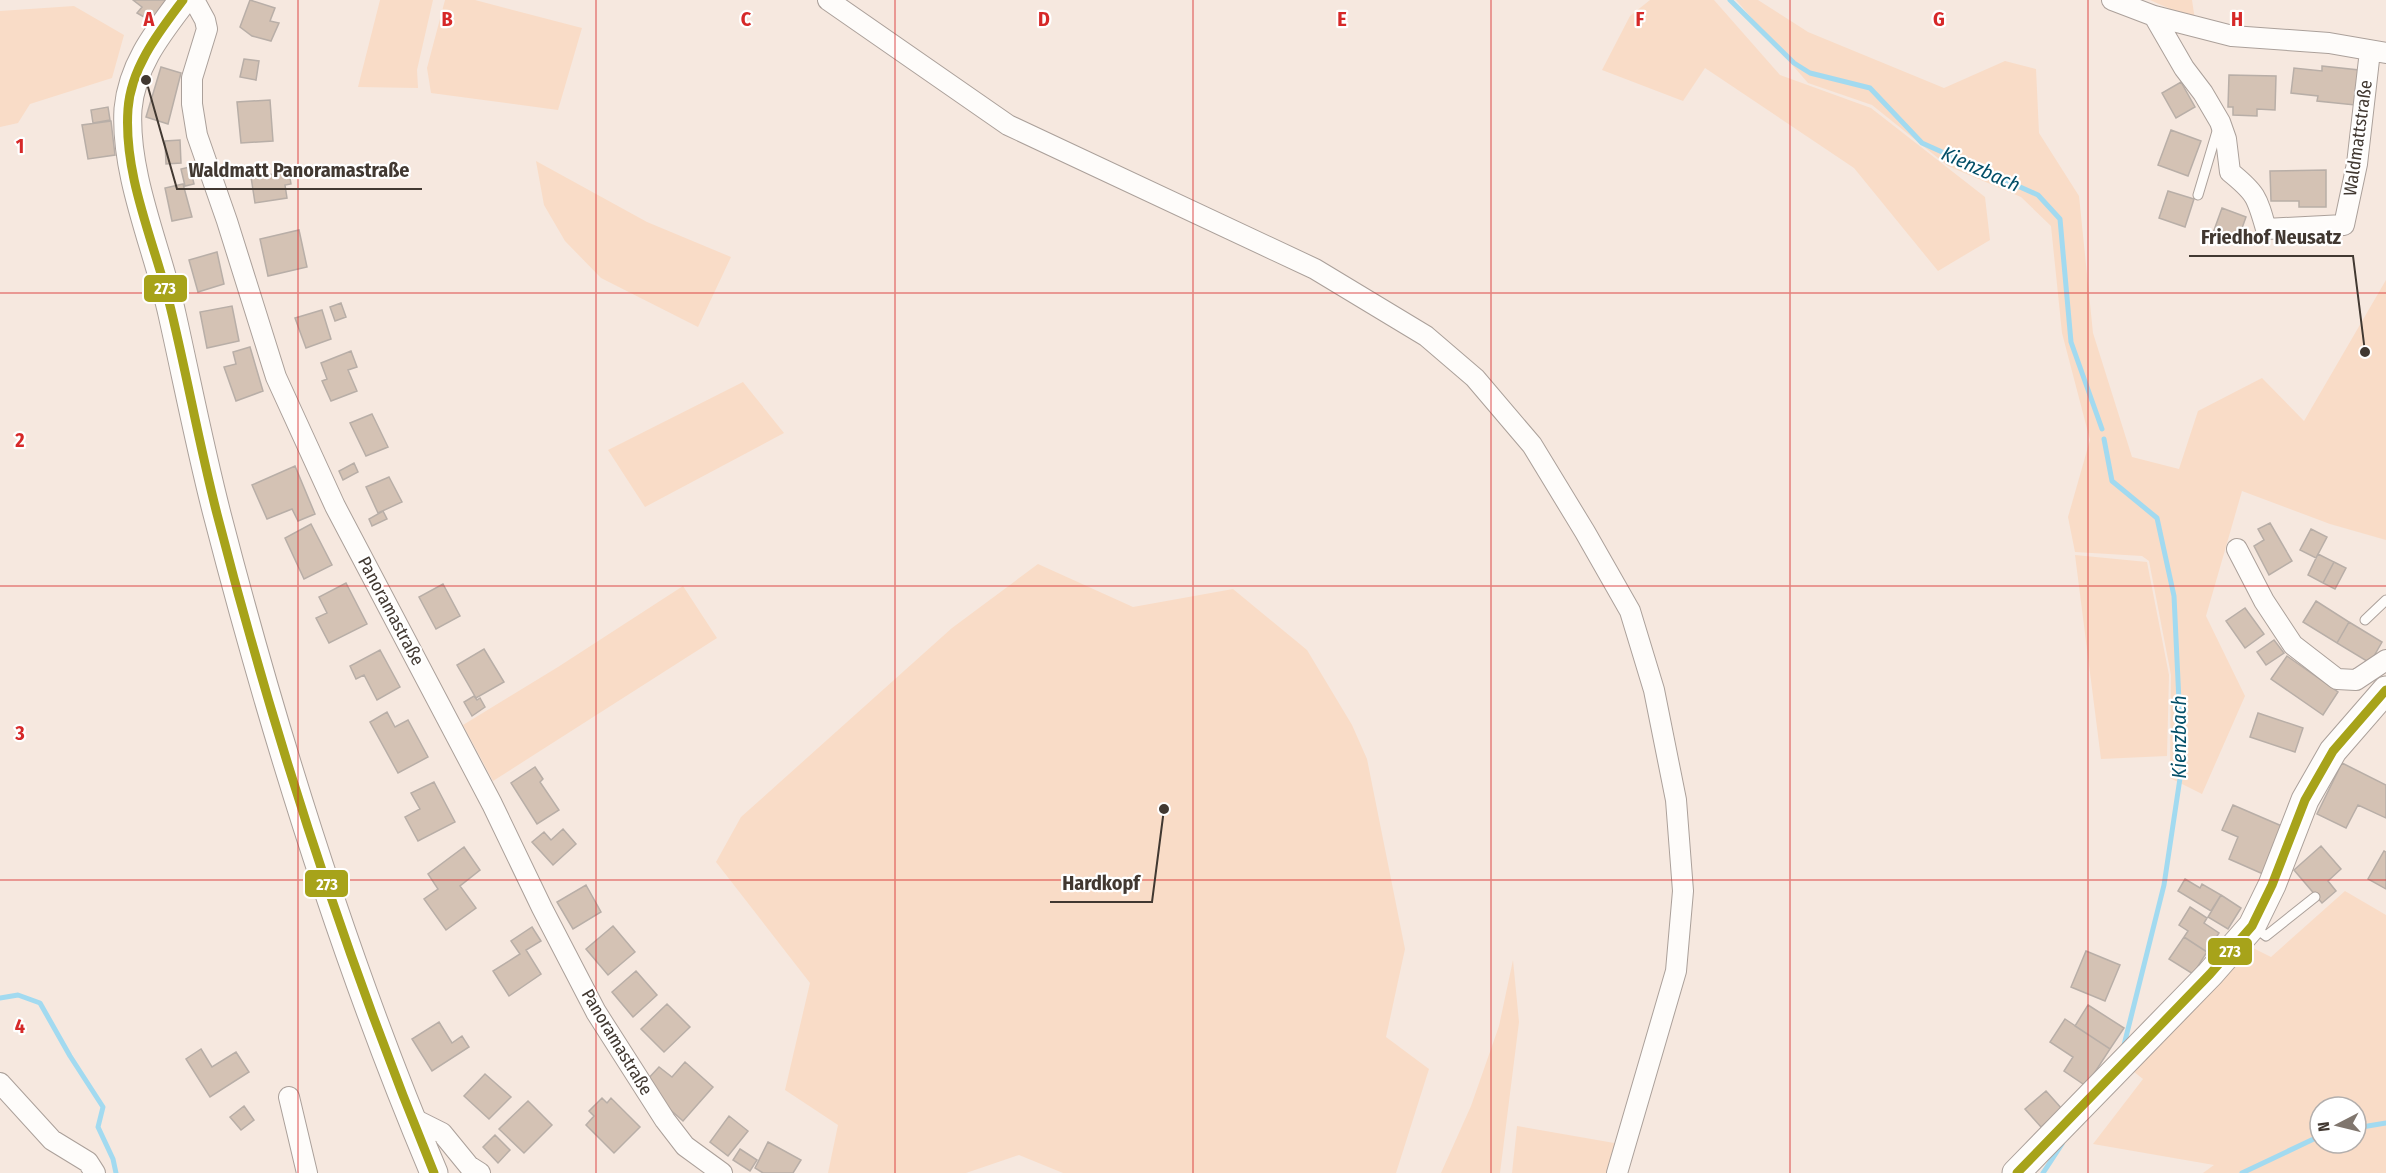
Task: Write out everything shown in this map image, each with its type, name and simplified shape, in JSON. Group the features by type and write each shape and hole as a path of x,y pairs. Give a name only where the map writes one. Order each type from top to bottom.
{"street":[{"path":"183,0 147,49 134,80 129,106 128,129 135,176 169,301 216,512 273,714 333,912 410,1117 434,1173"},
{"name":"Panoramastraße","path":"194,0 205,20 207,29 192,78 192,104 197,135 227,221 276,377 335,506 492,804 596,1012 665,1120 685,1146 722,1173"},
{"path":"828,0 1008,125 1315,269 1426,336 1475,378 1532,445 1630,611 1654,690 1676,800 1683,891 1676,971 1617,1173"},
{"name":"Waldmattstraße","path":"2112,0 2154,16 2232,36 2329,44 2378,52 2344,225 2259,229 2258,199 2230,172 2226,139 2220,122 2203,93 2184,68 2154,16"},
{"path":"2237,549 2264,601 2293,645 2337,679 2356,680 2386,660"},
{"path":"2016,1173 2210,974 2252,926 2272,885 2305,800 2333,751 2386,690"},
{"path":"0,1083 52,1140 88,1162 95,1173"},
{"path":"289,1097 307,1173"},
{"path":"410,1117 442,1133 469,1166 480,1173"}],"lane":[{"path":"2198,195 2220,122"},
{"path":"2365,620 2386,600"},
{"path":"2252,926 2266,936 2315,897"}],"shaded area":[{"path":"380,0 433,0 417,70 418,88 358,87"},
{"path":"445,0 475,0 582,28 558,110 431,93 427,68"},
{"path":"1650,0 1714,0 1780,75 1871,108 1985,197 1990,240 1938,271 1854,168 1705,68 1683,101 1602,70 1630,16"},
{"path":"1736,0 1758,0 1808,32 1944,88 2005,61 2036,69 2039,133 2079,196 2093,333 2132,457 2179,469 2198,411 2262,378 2304,421 2386,280 2386,540 2330,524 2242,491 2206,616 2245,696 2202,794 2170,778 2171,675 2149,561 2142,556 2075,552 2068,517 2090,440 2062,333 2051,226 2021,197 1948,166 1872,105 1808,83"},
{"path":"2150,0 2192,0 2195,20"},
{"path":"74,6 124,35 112,78 30,104 18,123 0,127 0,11"},
{"path":"536,161 647,222 731,257 698,327 601,278 565,241 544,205"},
{"path":"743,382 784,433 645,507 608,450"},
{"path":"2075,555 2147,562 2169,675 2167,756 2101,759"},
{"path":"1038,564 1133,607 1233,589 1307,650 1352,725 1367,759 1405,949 1386,1037 1429,1069 1396,1173 1063,1173 1019,1155 966,1173 828,1173 838,1125 785,1090 810,983 716,862 741,817 952,628"},
{"path":"683,586 717,638 493,781 463,725"},
{"path":"2345,891 2386,915 2386,1173 2203,1173 2214,1165 2093,1144 2143,1079 2133,1071 2251,947 2271,957"},
{"path":"1513,960 1519,1022 1500,1173 1441,1173 1471,1106 1499,1026"},
{"path":"1517,1126 1620,1144 1612,1173 1512,1173"}],"building":[{"path":"133,0 166,0 155,16 149,11 144,17 137,13 142,7"},
{"path":"250,0 275,8 270,21 279,23 271,41 252,36 240,27"},
{"path":"244,59 259,61 256,80 240,77"},
{"path":"2322,66 2359,70 2355,105 2317,101 2318,96 2291,93 2294,68 2322,71"},
{"path":"161,67 181,73 168,124 146,117"},
{"path":"2229,75 2276,76 2275,110 2257,109 2257,116 2233,115 2233,107 2228,107"},
{"path":"2181,82 2195,107 2176,118 2162,93"},
{"path":"270,100 273,141 241,143 237,102"},
{"path":"108,107 110,120 93,123 91,110"},
{"path":"111,121 115,155 88,159 82,125"},
{"path":"2171,130 2201,141 2188,176 2158,165"},
{"path":"180,140 181,163 166,164 165,141"},
{"path":"190,167 194,184 185,186 181,169"},
{"path":"2326,170 2326,207 2299,207 2299,201 2271,201 2270,171"},
{"path":"289,172 291,184 285,185 287,198 255,203 251,177"},
{"path":"183,184 192,217 172,221 165,188"},
{"path":"2168,191 2194,199 2185,227 2159,218"},
{"path":"2222,208 2246,217 2237,242 2213,233"},
{"path":"299,230 307,267 268,276 260,239"},
{"path":"217,252 224,284 198,292 189,260"},
{"path":"341,303 346,317 335,321 330,307"},
{"path":"232,306 239,341 207,348 200,312"},
{"path":"322,310 331,339 306,348 295,318"},
{"path":"250,347 263,391 236,401 224,367 236,364 233,352"},
{"path":"351,351 357,367 348,370 357,391 331,401 322,381 327,379 321,363"},
{"path":"372,414 388,447 366,456 350,423"},
{"path":"354,463 358,472 343,480 339,471"},
{"path":"295,466 315,514 298,521 292,509 267,519 252,485"},
{"path":"389,477 402,502 378,513 366,487"},
{"path":"383,511 387,519 372,526 369,519"},
{"path":"2270,523 2292,561 2269,575 2254,546 2264,540 2258,529"},
{"path":"311,524 332,565 304,579 285,538"},
{"path":"2311,529 2327,537 2316,558 2300,550"},
{"path":"2318,554 2334,562 2323,583 2308,575"},
{"path":"2334,562 2346,568 2335,589 2323,583"},
{"path":"346,583 367,624 329,643 316,618 327,613 319,597"},
{"path":"443,584 460,616 436,629 419,597"},
{"path":"2316,601 2349,622 2337,643 2303,622"},
{"path":"2245,608 2264,634 2245,648 2226,621"},
{"path":"2349,622 2382,642 2370,663 2337,643"},
{"path":"2274,640 2284,653 2266,665 2257,652"},
{"path":"484,649 504,682 476,698 457,665"},
{"path":"380,650 400,687 377,700 364,675 356,679 350,666"},
{"path":"2287,656 2338,692 2323,715 2271,679"},
{"path":"474,696 477,700 480,698 485,707 472,716 464,702"},
{"path":"387,712 395,727 408,720 428,757 398,773 370,722"},
{"path":"2258,713 2303,728 2295,752 2250,737"},
{"path":"2342,763 2386,785 2386,818 2358,805 2346,828 2317,814"},
{"path":"535,767 543,779 540,782 559,810 537,824 511,783"},
{"path":"434,782 455,822 418,841 405,817 420,809 411,793"},
{"path":"2233,805 2284,827 2263,874 2229,859 2238,837 2222,830"},
{"path":"563,829 576,844 553,865 532,842 544,832 551,840"},
{"path":"2321,846 2341,869 2328,881 2336,891 2322,903 2294,870"},
{"path":"464,847 480,870 460,886 476,908 446,930 424,899 438,889 428,874"},
{"path":"2384,851 2386,852 2386,889 2368,879"},
{"path":"2185,879 2200,888 2202,884 2221,895 2211,911 2178,891"},
{"path":"586,885 601,912 573,929 557,902"},
{"path":"2221,895 2241,908 2228,929 2208,917"},
{"path":"2190,907 2207,918 2204,923 2219,933 2207,952 2184,937 2188,931 2179,925"},
{"path":"613,926 635,952 608,975 586,949"},
{"path":"532,927 541,941 526,950 541,974 509,996 493,971 520,954 511,941"},
{"path":"2184,937 2207,952 2193,974 2169,959"},
{"path":"2086,951 2120,965 2105,1001 2071,987"},
{"path":"636,971 657,995 633,1017 612,992"},
{"path":"667,1004 690,1027 664,1052 641,1029"},
{"path":"2088,1005 2124,1028 2110,1049 2075,1026"},
{"path":"2065,1019 2110,1049 2086,1086 2064,1071 2073,1057 2050,1042"},
{"path":"439,1022 452,1043 462,1036 469,1047 432,1071 412,1039"},
{"path":"201,1049 212,1067 236,1052 249,1072 210,1097 186,1059"},
{"path":"685,1062 713,1087 683,1121 657,1098 645,1082 659,1067 672,1077"},
{"path":"485,1074 511,1097 489,1119 464,1096"},
{"path":"2046,1091 2062,1109 2041,1127 2025,1109"},
{"path":"602,1098 607,1103 611,1098 640,1127 614,1153 586,1125 594,1116 589,1111"},
{"path":"528,1101 552,1125 524,1153 499,1129"},
{"path":"244,1106 254,1120 241,1130 230,1117"},
{"path":"729,1116 748,1131 728,1156 710,1142"},
{"path":"495,1135 510,1150 498,1163 483,1147"},
{"path":"768,1142 801,1160 793,1173 763,1173 755,1168"},
{"path":"740,1149 757,1160 750,1171 733,1160"}],"waterway":[{"name":"Kienzbach","path":"1730,0 1794,63 1810,73 1870,88 1922,143 2038,195 2060,219 2071,342 2102,429"},
{"name":"Kienzbach","path":"2104,439 2112,481 2157,518 2174,596 2182,765 2164,885 2123,1049"},
{"path":"0,998 18,995 40,1003 70,1056 103,1107 98,1127 113,1159 116,1173"},
{"path":"2368,1126 2386,1123"},
{"path":"2242,1173 2308,1142"},
{"name":"Kienzbach","path":"2043,1173 2062,1144"}],"transit line":[{"name":"273","path":"183,0 140,64 130,94 128,135 136,187 166,289 205,464 239,598 288,765 371,1011 434,1173"},
{"name":"273","path":"2017,1173 2210,974 2252,926 2272,885 2305,800 2333,751 2386,690"}],"place":[{"name":"Waldmatt Panoramastraße","path":"146,80"},
{"name":"Friedhof Neusatz","path":"2365,352"},
{"name":"Hardkopf","path":"1164,809"}]}
